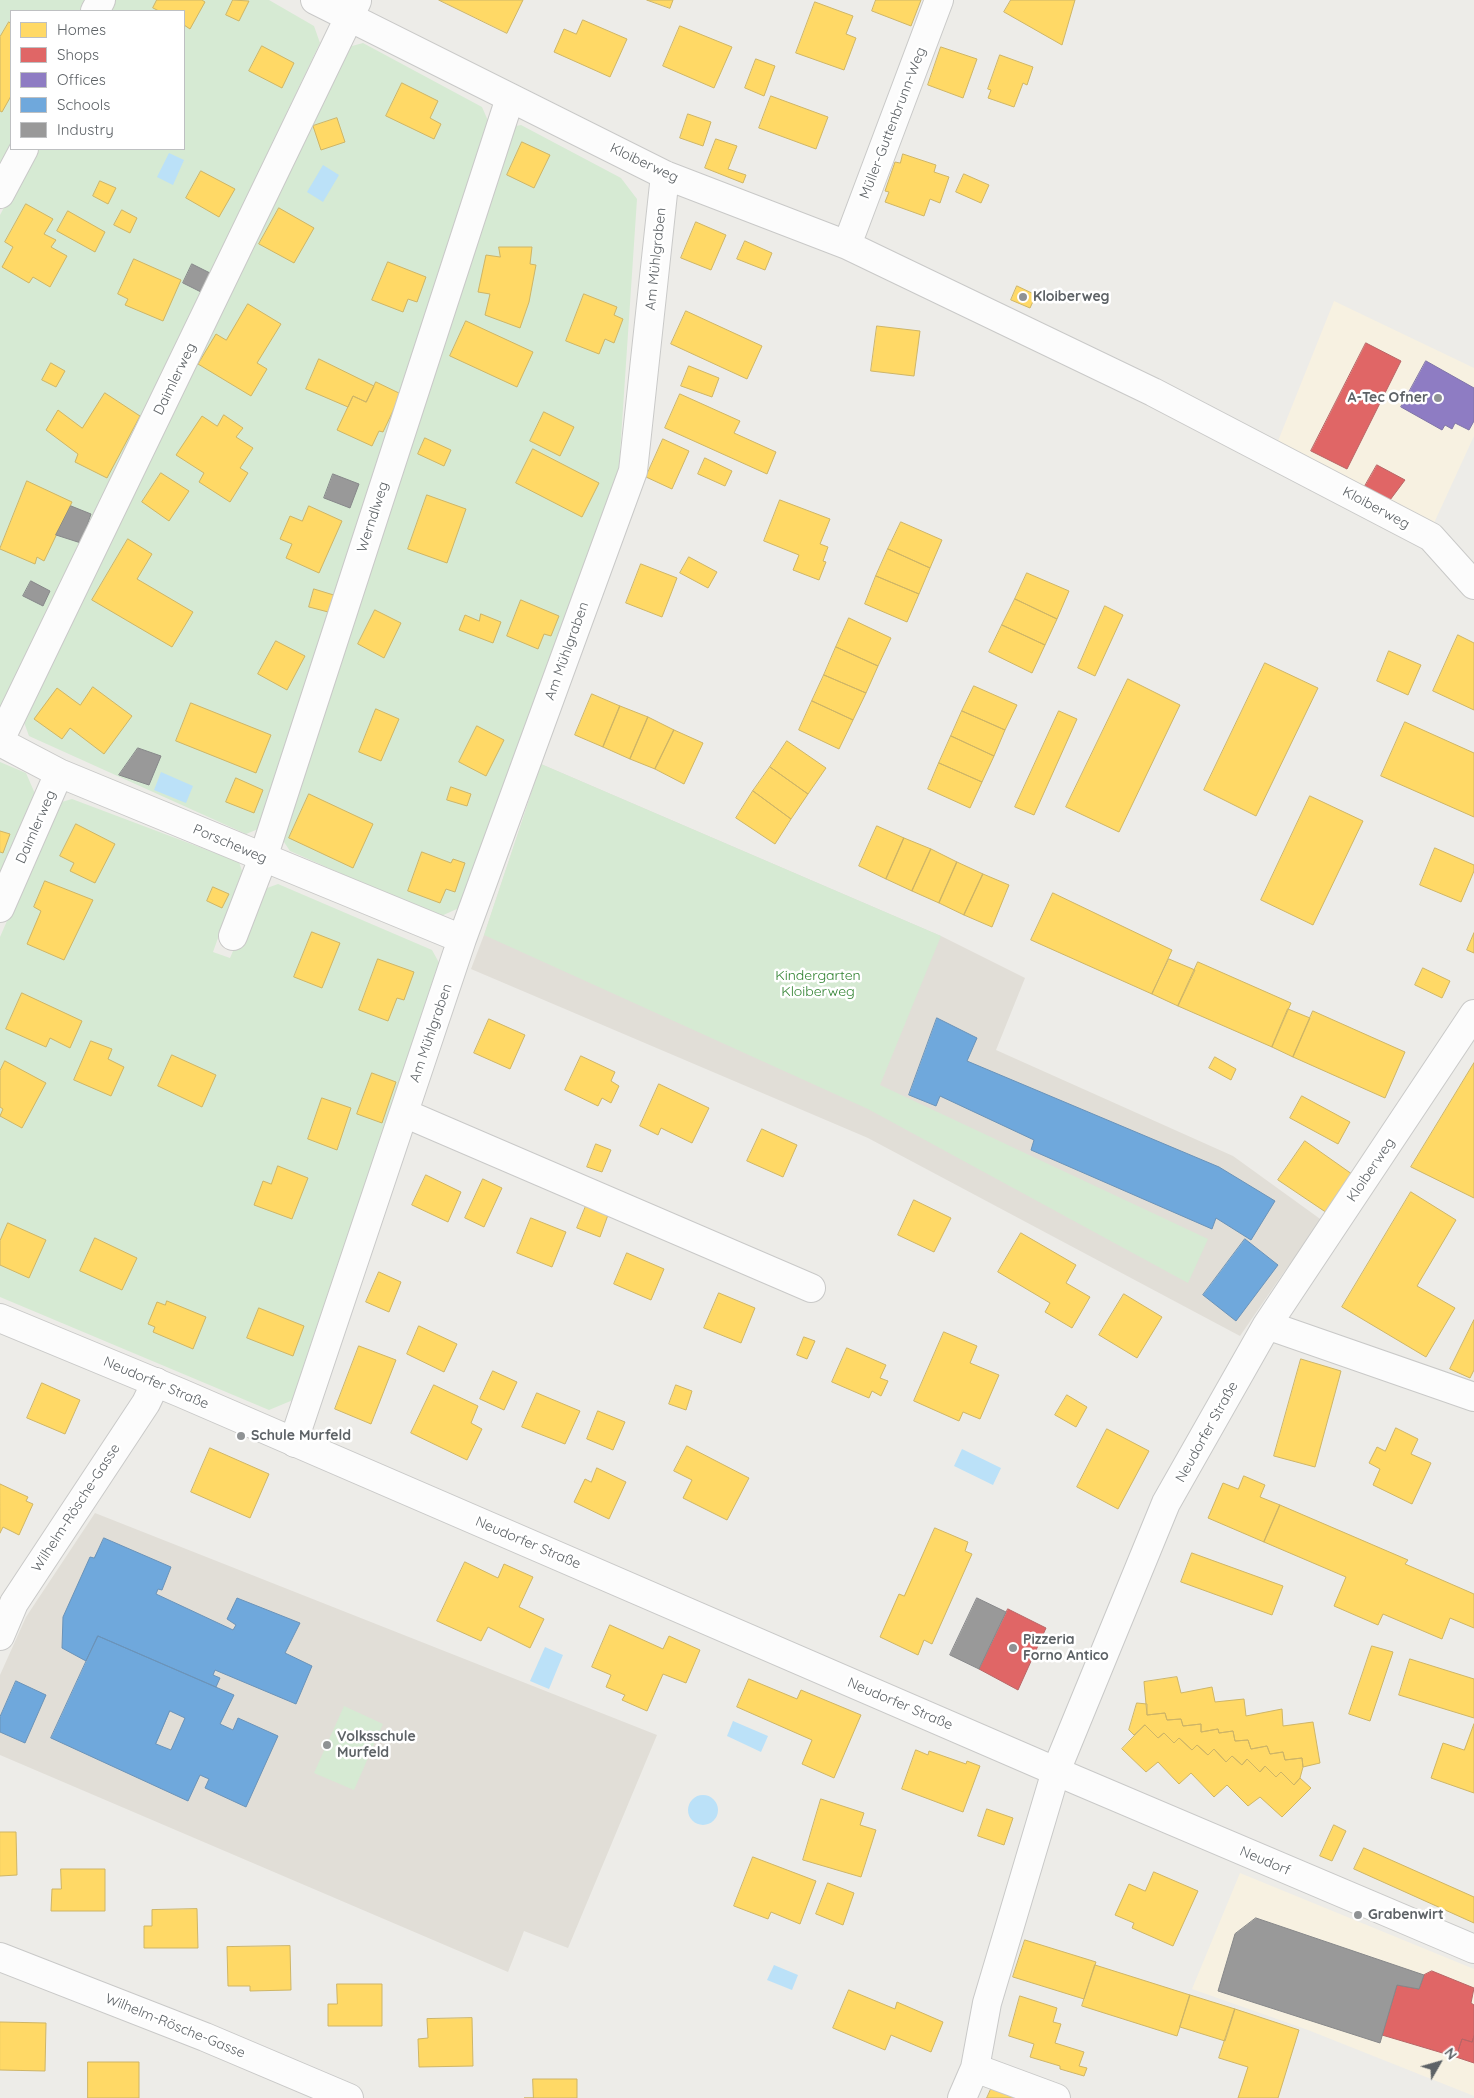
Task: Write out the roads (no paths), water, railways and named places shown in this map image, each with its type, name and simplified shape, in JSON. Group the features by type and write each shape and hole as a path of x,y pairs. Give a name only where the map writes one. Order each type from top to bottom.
{"street":[{"name":"Kloiberweg","path":"315,0 354,9 510,98 665,175 846,245 1153,392 1431,537 1474,585"},
{"name":"Müller-Guttenbrunn-Weg","path":"846,245 939,0"},
{"name":"Daimlerweg","path":"0,741 354,9"},
{"name":"Werndlweg","path":"233,936 262,858 510,98"},
{"path":"0,194 23,150"},
{"name":"Am Mühlgraben","path":"295,1443 298,1428 462,939 633,471 665,175"},
{"name":"Porscheweg","path":"0,741 59,773 462,939"},
{"name":"Daimlerweg","path":"0,908 59,773"},
{"name":"Kloiberweg","path":"1267,1325 1474,1014"},
{"path":"404,1112 811,1288"},
{"name":"Neudorfer Straße","path":"0,1318 156,1382 1056,1771"},
{"path":"1267,1325 1474,1396"},
{"name":"Neudorfer Straße","path":"975,2068 987,2003 1056,1771 1166,1504 1267,1325"},
{"name":"Wilhelm-Rösche-Gasse","path":"0,1636 7,1601 146,1403 156,1382"},
{"name":"Neudorf","path":"1056,1771 1474,1949"},
{"name":"Wilhelm-Rösche-Gasse","path":"0,1956 205,2037 349,2098"},
{"path":"962,2098 975,2068 1056,2098"}],"water":[{"path":"169,153 184,160 173,185 157,177"},
{"path":"323,165 339,175 323,202 307,192"},
{"path":"161,772 193,786 186,803 154,790"},
{"path":"962,1449 1001,1468 993,1485 954,1466"},
{"path":"545,1647 563,1655 549,1689 530,1681"},
{"path":"733,1721 768,1736 761,1752 727,1736"},
{"path":"703,1795 709,1796 717,1804 717,1816 709,1824 703,1825 697,1824 689,1816 688,1810 689,1804 697,1796"},
{"path":"774,1965 798,1975 792,1990 767,1980"}],"place":[{"name":"Kloiberweg","path":"1023,297"},
{"name":"A-Tec Ofner","path":"1438,398"},
{"name":"Schule Murfeld","path":"241,1436"},
{"name":"Pizzeria Forno Antico","path":"1013,1648"},
{"name":"Volksschule Murfeld","path":"327,1745"},
{"name":"Grabenwirt","path":"1358,1915"}],"park label":[{"name":"Kindergarten Kloiberweg","path":"818,984"}]}
